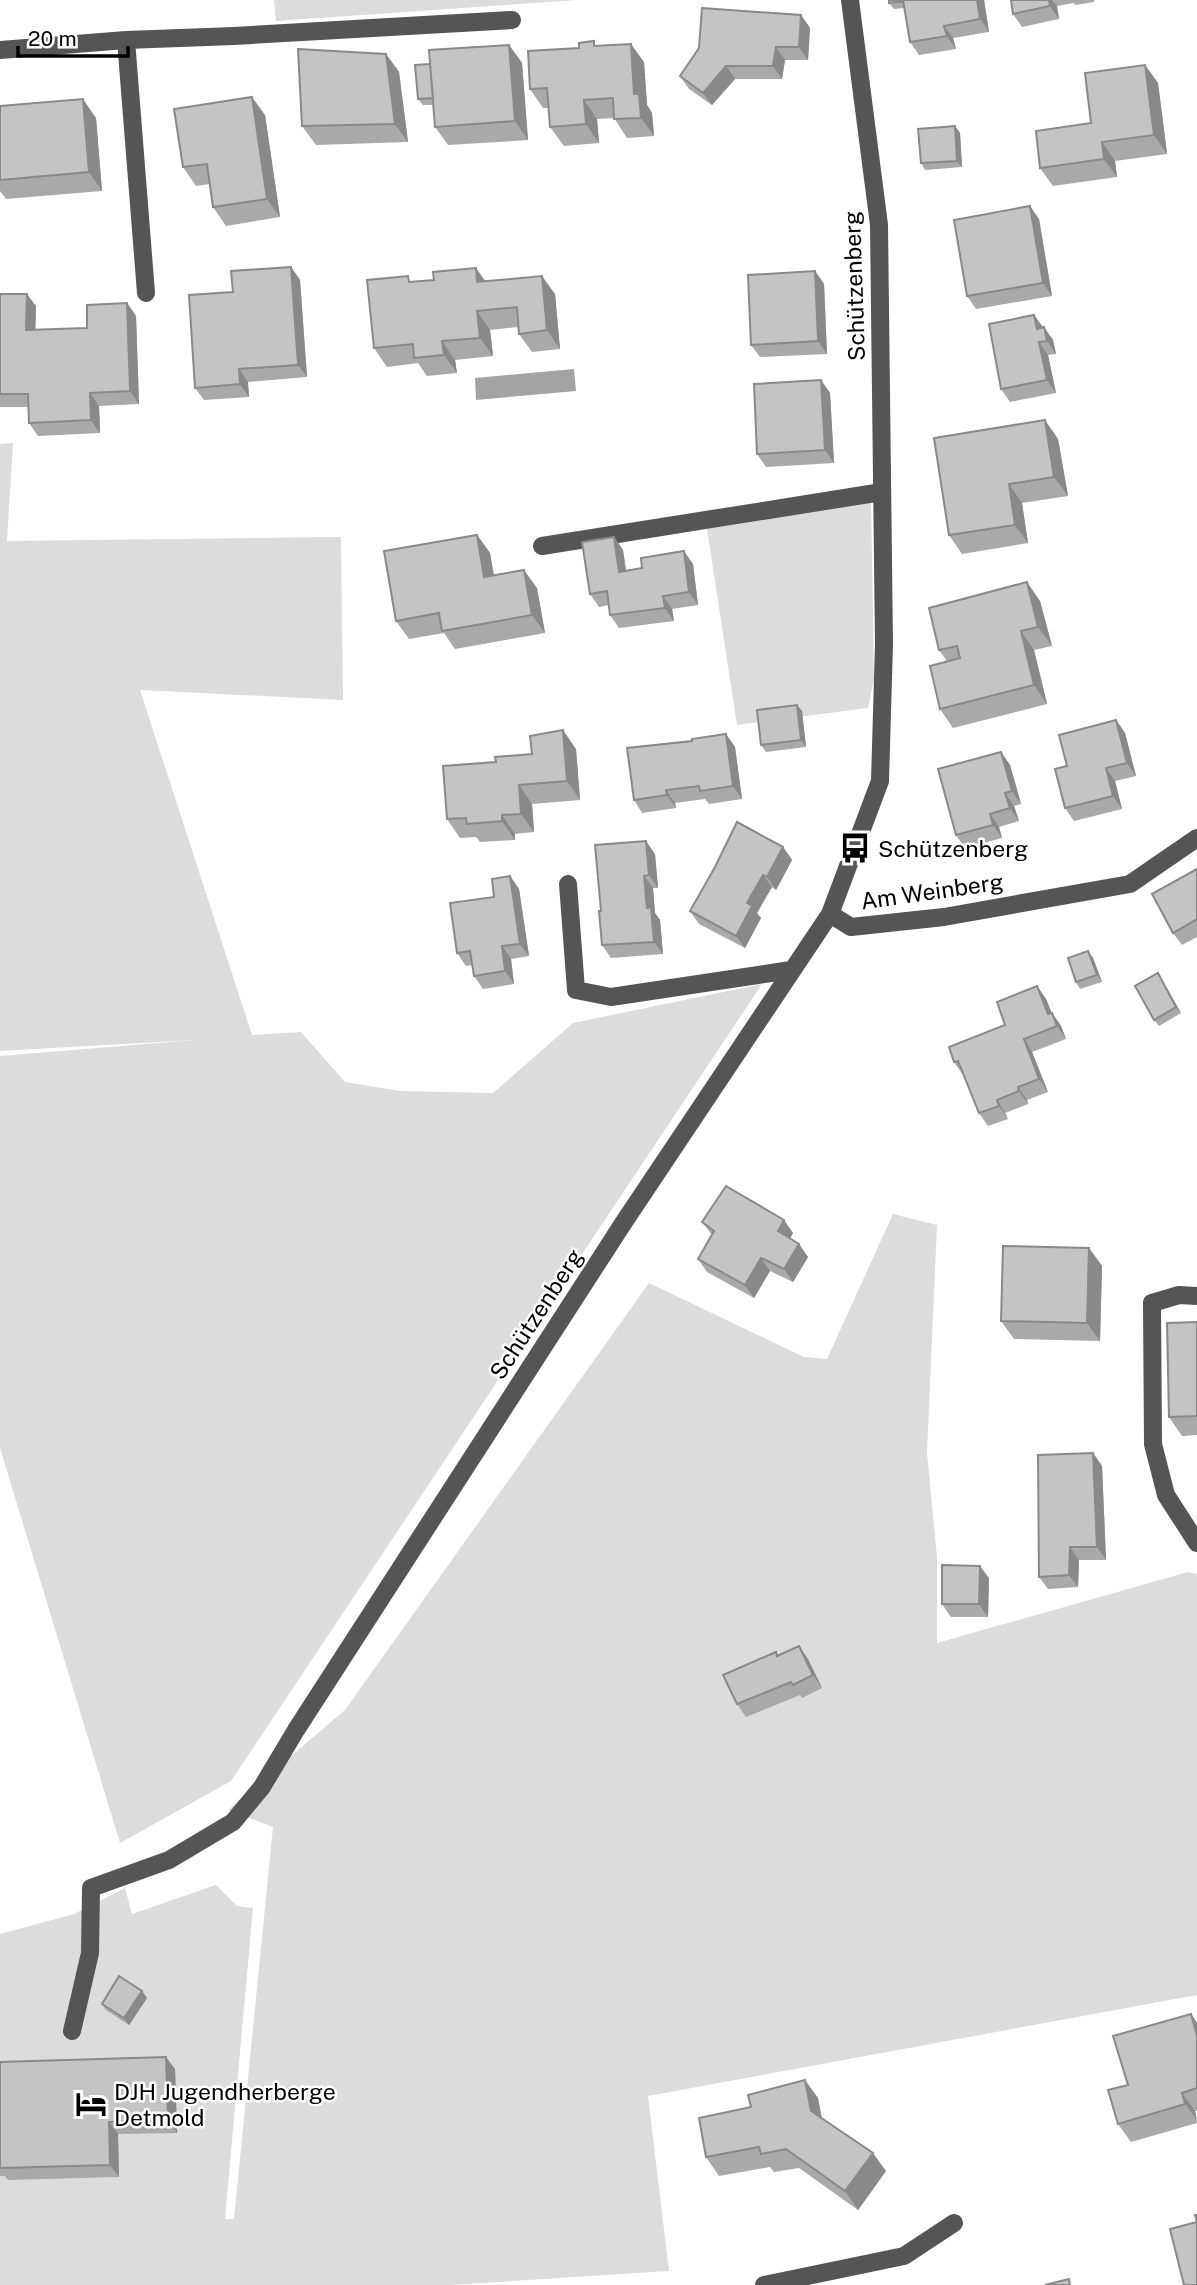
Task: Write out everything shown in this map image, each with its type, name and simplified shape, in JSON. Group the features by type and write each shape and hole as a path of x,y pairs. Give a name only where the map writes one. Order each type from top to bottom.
{"street":[{"name":"Schützenberg","path":"72,2031 90,1954 91,1888 169,1860 233,1822 262,1787 296,1730 624,1222 830,914 880,781 884,644 879,225 849,0"},
{"path":"0,50 126,40 512,20"},
{"path":"126,40 146,293"},
{"path":"542,546 882,492"},
{"name":"Am Weinberg","path":"830,914 851,927 944,917 1130,884 1197,838"},
{"path":"568,884 576,990 611,997 791,970"},
{"path":"1197,1296 1179,1295 1152,1303 1152,1316 1153,1444 1166,1495 1197,1543"},
{"path":"764,2285 904,2256 954,2223"}],"shaded area":[{"path":"274,0 577,0 276,21"},
{"path":"574,369 576,391 476,400 475,378"},
{"path":"13,443 7,541 341,537 343,700 140,690 252,1035 301,1032 345,1082 400,1091 493,1093 573,1023 762,984 231,1781 120,1843 0,1448 0,1056 194,1040 0,1051 0,444"},
{"path":"871,500 874,679 868,708 737,725 707,529"},
{"path":"893,1214 937,1225 927,1453 937,1557 937,1643 1188,1572 1197,1574 1197,1995 648,2096 669,2271 451,2285 0,2285 0,1934 74,1914 125,1888 132,1914 216,1885 237,1906 253,1908 225,2219 234,2219 273,1827 228,1810 345,1710 649,1283 804,1357 827,1359"}],"building":[{"path":"903,0 977,0 980,19 944,26 947,36 910,42"},
{"path":"1011,0 1049,0 1050,6 1013,14"},
{"path":"702,8 801,15 799,47 776,47 773,66 726,66 703,93 680,76 699,48"},
{"path":"594,41 594,46 631,44 634,94 639,94 641,118 614,119 613,98 584,100 586,124 550,127 547,88 530,89 528,51 579,48 579,43"},
{"path":"509,45 515,121 435,127 429,50"},
{"path":"298,49 386,54 395,124 302,126"},
{"path":"430,64 433,98 418,99 415,65"},
{"path":"1145,65 1154,135 1102,142 1104,159 1040,168 1036,131 1091,123 1085,73"},
{"path":"252,97 267,199 213,207 207,164 183,167 174,109"},
{"path":"83,99 89,172 0,180 0,106"},
{"path":"955,126 957,161 921,163 918,129"},
{"path":"1030,206 1043,283 967,296 954,220"},
{"path":"291,267 298,365 239,369 240,384 195,388 189,295 233,292 231,271"},
{"path":"476,268 477,282 542,276 547,330 519,334 517,307 477,311 480,338 442,341 444,355 414,358 413,344 374,348 367,280 408,276 409,282 434,280 433,272"},
{"path":"815,271 818,341 751,345 748,275"},
{"path":"0,294 27,294 26,330 87,328 87,305 127,303 130,391 90,393 91,420 29,423 28,394 0,394"},
{"path":"1034,315 1037,329 1044,327 1047,341 1039,342 1047,380 1001,389 989,324"},
{"path":"821,380 825,450 757,454 754,384"},
{"path":"1045,420 1054,477 1009,484 1015,525 949,535 934,438"},
{"path":"477,535 484,577 524,570 532,615 442,631 439,613 396,621 384,551"},
{"path":"614,537 619,572 642,568 641,558 684,551 689,592 663,596 665,608 610,615 607,591 590,594 582,542"},
{"path":"1027,582 1038,627 1021,631 1034,685 940,709 930,666 960,658 957,646 939,650 929,608"},
{"path":"797,705 801,740 761,745 757,710"},
{"path":"1116,720 1127,763 1106,768 1113,796 1065,808 1055,769 1067,766 1059,735"},
{"path":"563,730 567,781 519,785 521,814 502,815 502,821 467,824 466,818 447,819 443,766 496,762 495,757 532,754 530,736"},
{"path":"726,734 733,786 700,791 699,786 666,790 667,795 634,800 627,748 692,741"},
{"path":"1001,752 1012,791 1005,793 1010,808 990,814 993,825 956,835 938,769"},
{"path":"737,822 783,847 767,877 763,875 747,903 752,906 736,936 690,911"},
{"path":"646,841 649,875 644,876 647,908 651,907 654,942 602,945 595,845"},
{"path":"1197,869 1197,919 1173,933 1152,894"},
{"path":"510,876 520,944 502,946 505,971 474,976 470,951 457,953 450,903 494,897 492,879"},
{"path":"1088,951 1097,975 1076,982 1068,958"},
{"path":"1158,973 1176,1007 1154,1020 1135,986"},
{"path":"1037,986 1048,1014 1052,1013 1057,1026 1024,1039 1039,1079 1018,1087 1019,1091 997,1100 999,1106 979,1113 958,1061 954,1062 949,1047 1005,1025 997,1002"},
{"path":"726,1186 784,1220 778,1231 799,1244 784,1269 761,1258 745,1285 698,1259 714,1231 702,1222"},
{"path":"1003,1246 1089,1248 1087,1323 1001,1321"},
{"path":"1197,1322 1197,1416 1169,1417 1167,1323"},
{"path":"1093,1453 1097,1547 1070,1547 1069,1575 1039,1577 1038,1455"},
{"path":"942,1565 980,1566 979,1604 942,1604"},
{"path":"799,1646 813,1675 793,1685 791,1682 737,1704 723,1675 776,1652 777,1656"},
{"path":"119,1976 142,1991 124,2018 102,2004"},
{"path":"1191,2014 1197,2036 1197,2088 1182,2093 1185,2104 1118,2124 1108,2090 1128,2085 1113,2036"},
{"name":"DJH Jugendherberge Detmold","path":"166,2057 168,2120 109,2122 110,2165 0,2168 0,2062"},
{"path":"805,2080 811,2111 873,2153 845,2191 786,2149 761,2154 759,2147 706,2157 699,2118 751,2107 748,2095"},
{"path":"1197,2222 1197,2285 1184,2285 1170,2229"},
{"path":"1069,2279 1070,2285 1045,2285"}],"place":[{"name":"Schützenberg","path":"855,848"},
{"name":"DJH Jugendherberge Detmold","path":"91,2104"}]}
